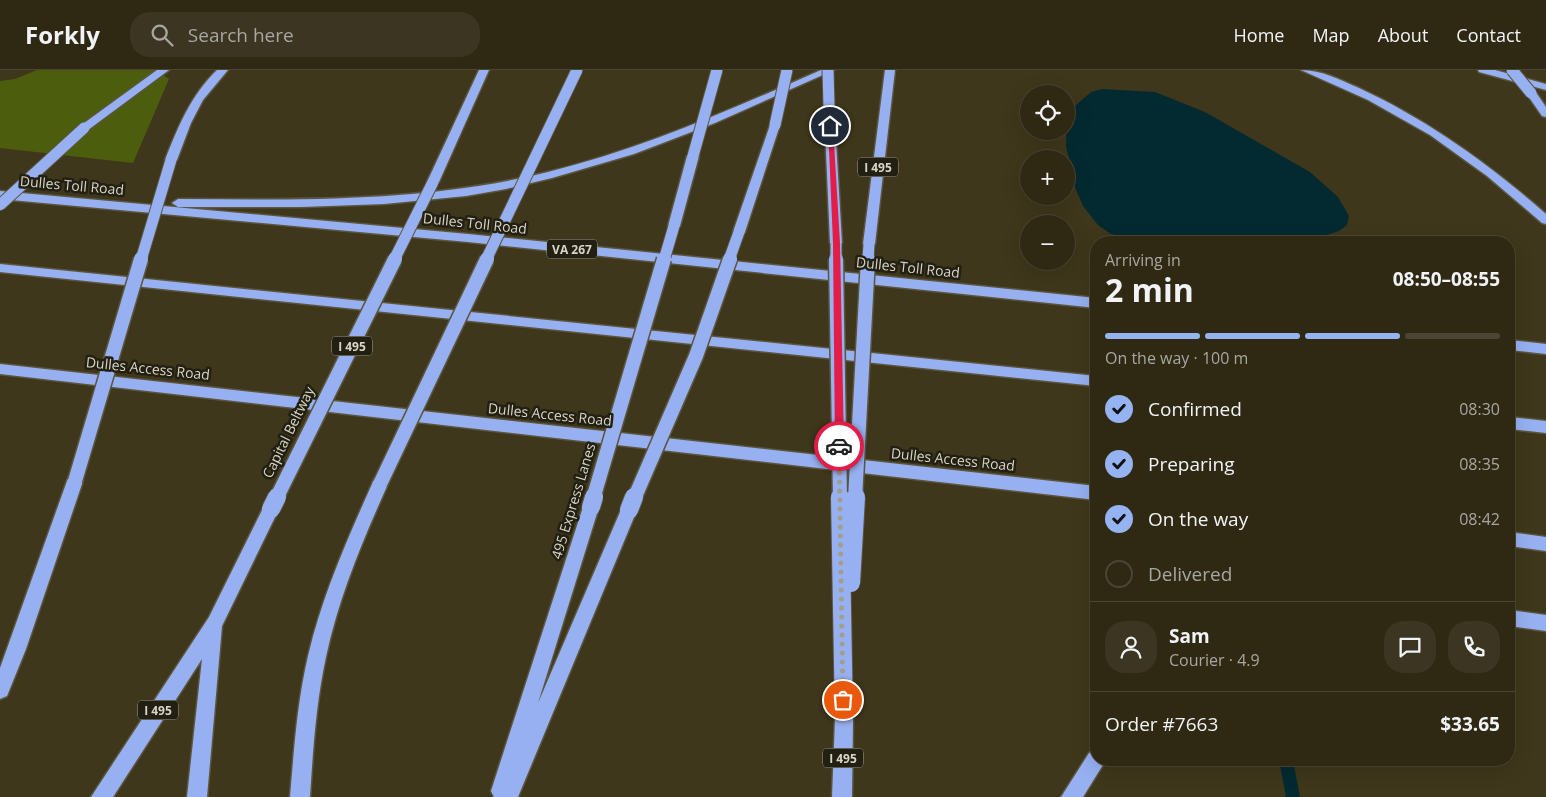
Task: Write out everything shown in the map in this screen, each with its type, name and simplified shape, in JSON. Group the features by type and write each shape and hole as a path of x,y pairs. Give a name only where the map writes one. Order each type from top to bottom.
{"highway":[{"path":"0,205 84,128 164,70"},
{"path":"0,690 17,649 75,481 170,160 188,115 201,94 223,70"},
{"name":"Capital Beltway","path":"101,797 215,624 432,182 484,70"},
{"path":"300,797 306,718 317,656 330,604 380,484 577,70"},
{"name":"495 Express Lanes","path":"499,797 591,507 674,226 716,70"},
{"path":"508,797 696,356 775,125 787,70"},
{"path":"47,200 188,203 353,202 478,190 563,172 642,147 768,97 828,70 836,243 844,719"},
{"name":"I 495","path":"842,797 844,719 868,244 890,70"},
{"path":"1306,70 1366,94 1439,135 1475,159 1546,220"},
{"path":"1483,70 1546,87"},
{"path":"1512,70 1546,114"},
{"name":"Dulles Toll Road","path":"0,195 468,238 1090,302"},
{"path":"0,268 1090,380"},
{"path":"1515,346 1546,349"},
{"name":"Dulles Access Road","path":"0,369 1090,492"},
{"path":"1515,424 1546,427"},
{"path":"1515,540 1546,544"},
{"path":"1515,619 1546,623"},
{"path":"197,797 215,624"},
{"path":"1071,797 1092,766"}],"green space":[{"path":"37,70 156,70 169,79 133,163 0,148 0,81 15,79"}],"water":[{"path":"1102,89 1155,92 1205,112 1310,172 1338,197 1349,216 1347,225 1339,231 1324,236 1119,236 1111,234 1098,225 1083,206 1075,187 1075,150 1067,150 1066,147 1066,140 1075,140 1075,106 1091,92"}],"waterway":[{"path":"1287,766 1293,797"}],"way so far":[{"path":"839,446 843,700"}],"route":[{"path":"830,126 836,243 839,446"}]}
